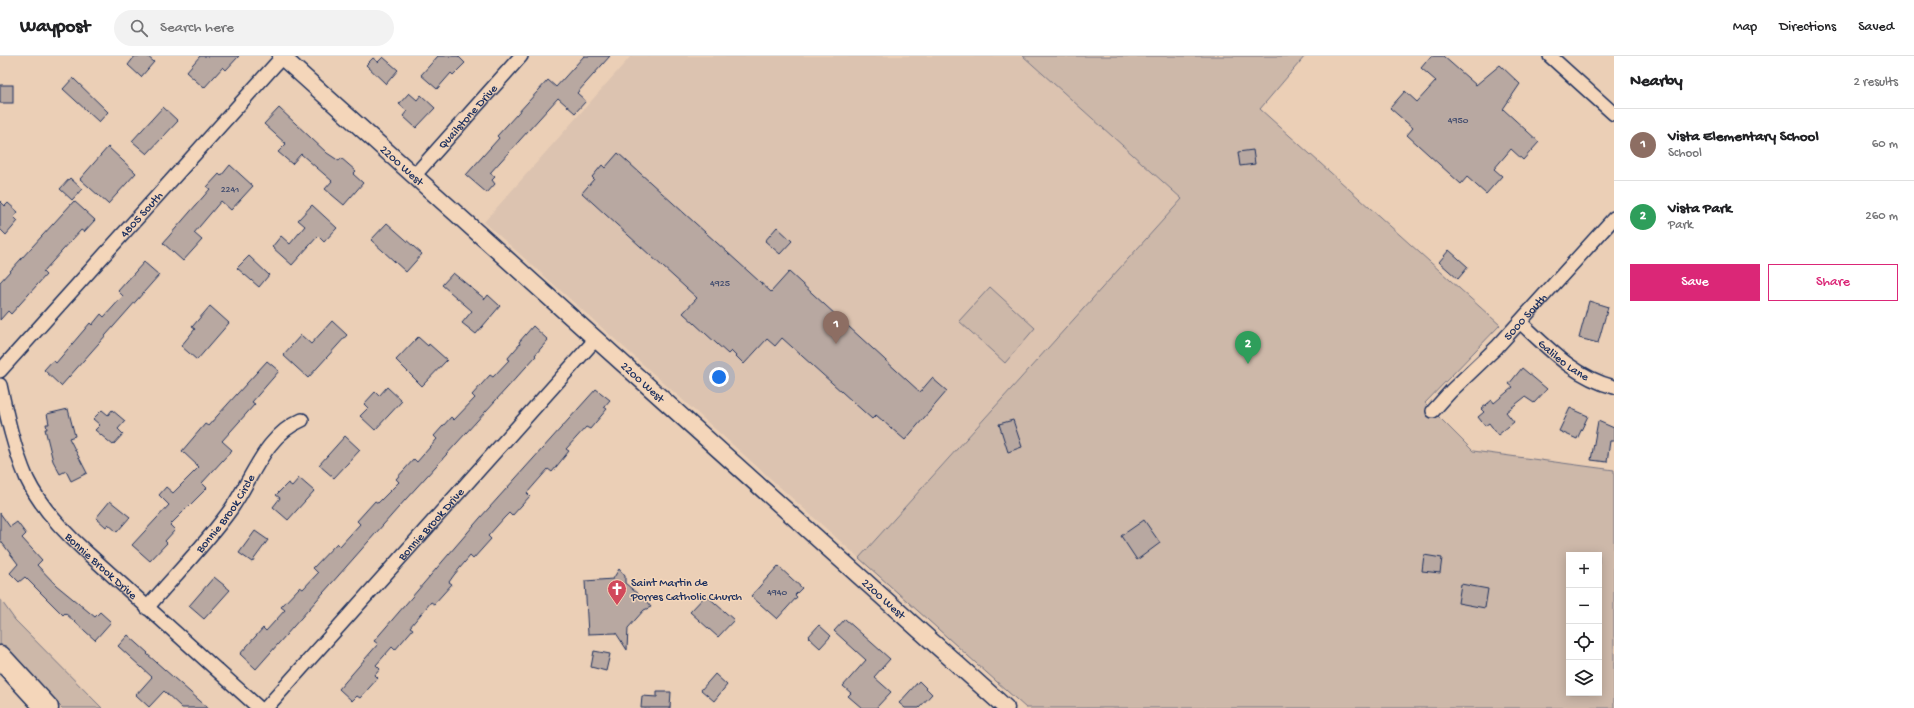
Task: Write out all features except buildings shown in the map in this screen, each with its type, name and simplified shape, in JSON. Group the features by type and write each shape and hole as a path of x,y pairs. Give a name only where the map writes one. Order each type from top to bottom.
{"highway":[{"path":"0,657 47,708"}],"street":[{"name":"Quailstone Drive","path":"414,176 521,56"},
{"path":"1550,56 1614,114"},
{"name":"2200 West","path":"282,57 1006,708"},
{"name":"4805 South","path":"0,371 282,57"},
{"name":"5000 South","path":"1433,411 1451,391 1485,360 1614,218"},
{"name":"Galileo Lane","path":"1520,322 1570,366 1584,376 1599,383 1614,387"},
{"name":"Bonnie Brook Drive","path":"266,708 595,340"},
{"name":"Bonnie Brook Drive","path":"0,385 18,455 28,480 44,507 65,532 259,708"},
{"name":"Bonnie Brook Circle","path":"147,608 210,536 231,509 271,442 282,431 302,420"}],"shaded area":[{"path":"631,56 1023,56 1182,199 859,558 484,222"},
{"path":"1023,56 1305,56 1260,109 1500,325 1425,403 1473,451 1614,470 1614,708 1026,708 859,558 1182,199"},
{"path":"990,287 1035,328 1005,363 959,321"},
{"path":"0,599 15,620 102,708 62,708 0,645"}],"place":[{"name":"Vista Elementary School","path":"836,344"},
{"name":"Vista Park","path":"1248,364"},
{"name":"Saint Martin de Porres Catholic Church","path":"617,606"}]}
